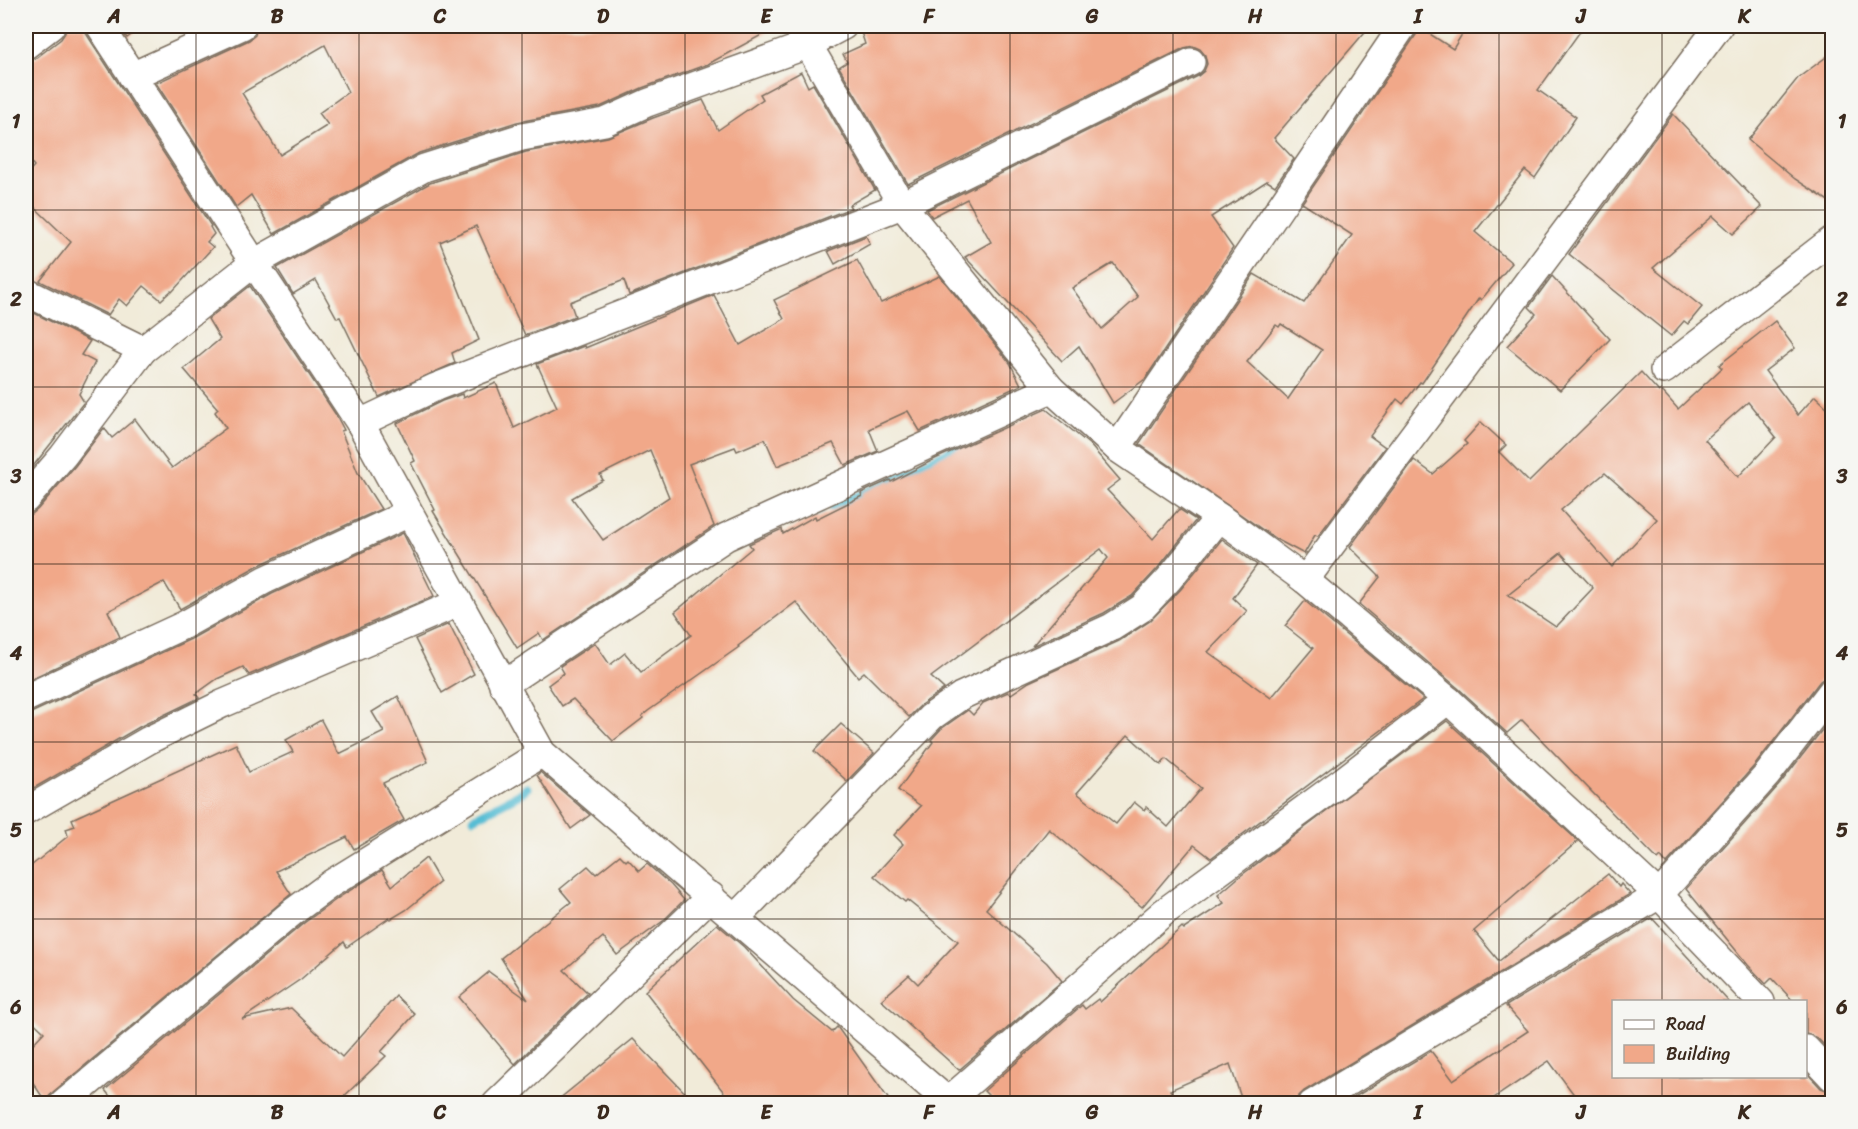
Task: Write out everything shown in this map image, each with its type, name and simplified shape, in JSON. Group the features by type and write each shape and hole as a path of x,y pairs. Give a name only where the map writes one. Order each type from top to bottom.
{"street":[{"path":"26,45 51,26"},
{"path":"100,26 360,423 542,753 950,1102 1164,912 1344,780 1448,700"},
{"path":"132,76 242,26"},
{"path":"26,499 63,456 143,350 254,263 424,168 522,137 605,123 802,35 843,26"},
{"path":"1117,448 1402,26"},
{"path":"1305,580 1719,26"},
{"path":"802,35 902,205 1052,389 1117,448 1219,517 1305,580 1448,700 1659,895 1759,1000"},
{"path":"360,423 436,387 902,205 1191,62"},
{"path":"1664,370 1833,240"},
{"path":"26,292 143,350"},
{"path":"503,685 726,537 1052,389"},
{"path":"26,698 183,625 265,580 409,513"},
{"path":"736,918 931,717 961,696 1112,627 1142,608 1169,579 1219,517"},
{"path":"26,811 149,740 222,704 458,603"},
{"path":"1312,1104 1659,895 1767,775 1833,691"},
{"path":"63,1104 294,911 332,883 542,753"},
{"path":"496,1104 711,896"},
{"path":"1807,1049 1833,1077"}],"building":[{"path":"66,26 84,26 87,35 214,234 207,242 213,247 172,292 161,300 144,286 127,306 119,299 108,315 40,281 71,242 26,199 26,175 34,166 26,156 26,60 36,58 61,39"},
{"path":"118,26 143,26 127,38"},
{"path":"257,26 778,26 708,64 642,88 600,107 517,122 419,153 274,234 251,195 236,207 156,83 249,40 255,35","holes":["325,45 348,92 319,113 328,125 280,155 242,93"]},
{"path":"859,26 1370,26 1274,138 1294,159 1275,186 1267,181 1211,217 1233,248 1145,379 1113,403 1079,346 1062,361 965,257 991,242 967,199 932,217 927,210 1198,76 1207,64 1205,55 1193,46 1184,48 908,184 839,67 847,62 843,54 865,44","holes":["1113,263 1138,297 1102,329 1072,288"]},
{"path":"1467,26 1584,26 1538,90 1576,117 1535,178 1525,170 1475,232 1512,263 1481,300 1479,298 1422,383 1420,382 1403,404 1397,399 1370,436 1385,447 1318,536 1315,535 1304,554 1276,539 1139,444 1254,274 1304,303 1352,235 1302,203 1416,35 1419,27 1453,49","holes":["1281,324 1322,350 1288,399 1247,362 1276,325 1279,327"]},
{"path":"1833,52 1833,204 1795,179 1748,140 1798,78"},
{"path":"801,72 808,87 813,84 875,190 849,205 851,208 629,295 624,280 570,302 575,316 525,335 476,226 440,242 479,340 452,353 455,363 379,397 340,317 337,318 316,280 293,294 277,268 430,183 526,152 608,137 703,100 718,130 763,99 760,94"},
{"path":"1673,114 1762,207 1733,234 1713,216 1653,268 1702,307 1688,324 1684,321 1671,336 1569,254"},
{"path":"866,236 870,244 835,264 828,251"},
{"path":"857,260 881,303 940,276 1010,363 1021,385 920,431 908,411 869,429 878,451 845,465 833,443 777,466 765,439 737,451 735,447 689,464 714,526 543,640 539,633 517,648 433,511 435,510 411,463 415,461 397,423 442,401 462,394 463,398 496,383 514,428 557,407 537,364 584,346 585,348 714,295 740,345 784,319 774,300","holes":["650,450 669,497 603,540 572,498 603,480 600,475"]},
{"path":"1552,276 1610,339 1560,390 1507,346 1536,314 1529,307"},
{"path":"250,286 336,415 344,430 341,431 358,473 381,509 257,566 180,609 164,582 108,611 120,637 26,681 26,514 32,514 38,509 104,428 112,438 135,419 172,468 226,428 215,412 218,409 184,369 220,339 208,319"},
{"path":"26,309 90,341 81,355 95,362 79,394 84,402 26,475"},
{"path":"1775,321 1795,348 1765,371 1798,415 1815,396 1833,413 1833,676 1820,681 1755,765 1666,864 1661,857 1658,860 1522,720 1507,733 1359,604 1380,577 1350,547 1414,460 1433,474 1467,444 1464,441 1481,422 1506,445 1499,452 1529,482 1641,372 1678,409 1722,368 1719,365","holes":["1748,402 1776,437 1738,477 1705,440","1605,473 1657,519 1612,567 1561,510","1561,553 1593,588 1556,627 1508,595"]},
{"path":"1046,409 1090,445 1120,480 1107,490 1153,539 1179,509 1196,520 1132,596 1104,613 1032,646 1108,558 1101,549 931,677 944,689 922,704 909,717 864,672 858,677 796,602 739,647 648,711 642,716 643,718 613,741 573,699 562,706 548,685 564,673 560,666 595,643 610,665 625,653 641,672 691,635 675,612 752,548 749,544 782,529 783,534 815,516 816,519 862,496 861,493 890,480 891,482 935,459"},
{"path":"403,533 434,596 249,675 243,667 217,679 196,694 199,698 141,726 34,788 26,775 26,714 191,639 272,594"},
{"path":"1222,539 1257,565 1233,598 1247,611 1208,652 1271,698 1313,648 1285,626 1305,601 1423,699 1211,858 1194,845 1142,907 1049,829 986,909 1047,963 1062,981 959,1070 881,1000 909,975 918,984 958,941 874,876 903,844 894,835 921,806 898,790 933,742 931,740 941,729 968,710 973,715 983,703 1008,692 1011,694 1029,682 1119,641 1150,621 1181,589","holes":["1128,735 1161,765 1166,759 1201,788 1168,827 1146,807 1144,810 1134,802 1116,824 1077,793"]},
{"path":"449,624 474,674 442,693 415,639"},
{"path":"398,696 428,762 383,783 404,820 354,849 347,837 276,871 291,894 45,1101 26,1072 26,1051 44,1032 26,1015 26,870 68,836 66,829 75,826 72,819 236,744 249,772 293,752 286,740 321,720 339,754 384,732 372,712"},
{"path":"1833,716 1833,1054 1817,1038 1807,1034 1807,1000 1792,1000 1772,978 1766,984 1686,889 1779,785"},
{"path":"1447,721 1578,841 1474,931 1499,961 1608,874 1619,887 1621,884 1630,894 1304,1091 1296,1104 1243,1104 1230,1064 1170,1090 1179,1104 997,1104 984,1091 1082,1005 1085,1009 1098,999 1100,1002 1182,927 1184,929 1224,903 1218,895 1239,877"},
{"path":"841,724 874,753 847,781 814,751"},
{"path":"540,772 590,815 571,829 537,775"},
{"path":"620,855 626,861 628,859 639,871 647,864 684,900 663,921 617,955 603,937 564,970 588,993 515,1064 459,997 489,972 528,1000 501,958 571,902 560,889 588,866 596,874"},
{"path":"426,858 440,882 406,910 389,918 347,947 344,942 301,979 242,1019 291,1008 342,1057 396,996 415,1014 381,1052 386,1056 336,1104 116,1104 105,1090 304,923 341,896 382,870 392,886"},
{"path":"1652,918 1727,1000 1612,1000 1612,1078 1807,1078 1807,1073 1821,1088 1833,1092 1833,1104 1581,1104 1549,1061 1485,1104 1343,1104 1431,1051 1453,1080 1528,1031 1506,1006"},
{"path":"717,924 744,947 793,1000 832,1032 838,1028 892,1104 733,1104 645,991"},
{"path":"633,1039 696,1104 553,1104"}],"waterway":[{"path":"832,506 880,487 973,439"},
{"path":"802,516 820,510"},
{"path":"474,818 527,788"}]}
